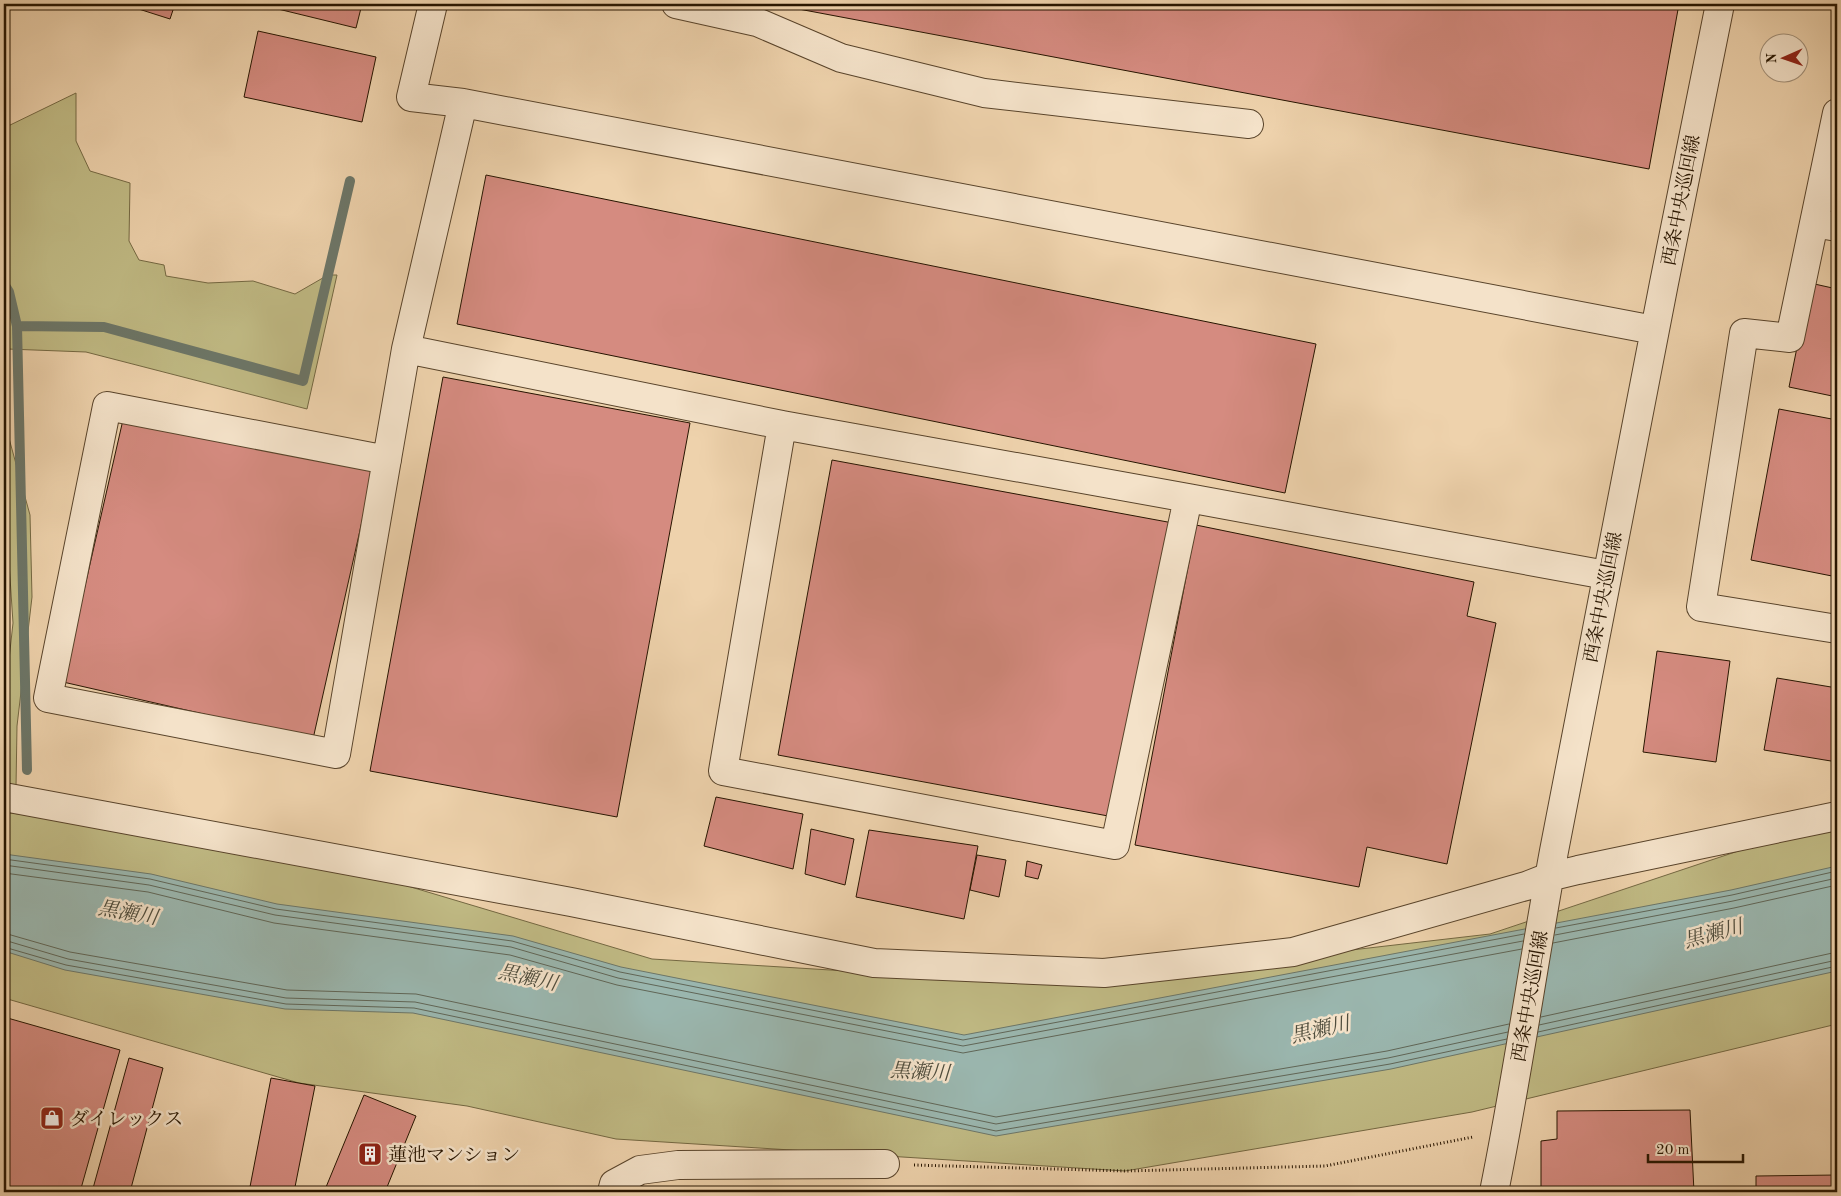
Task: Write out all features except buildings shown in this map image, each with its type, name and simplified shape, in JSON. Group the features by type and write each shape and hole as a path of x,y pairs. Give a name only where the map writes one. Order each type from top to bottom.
{"street":[{"path":"433,4 412,97 463,103 1654,330"},
{"path":"676,4 757,22 841,58 984,93 1249,124"},
{"name":"西条中央巡回線","path":"1494,1192 1507,1129 1549,877 1606,575 1720,4"},
{"path":"386,460 107,406 48,698 336,754 406,349 463,103"},
{"path":"1837,113 1826,225 1790,338 1744,333 1701,607 1837,629"},
{"path":"406,349 782,426 1606,575"},
{"path":"782,426 723,772 1115,845 1188,498"},
{"path":"4,797 571,902 874,963 1104,973 1293,952 1526,886 1549,877 1837,816"},
{"path":"612,1192 614,1184 640,1170 678,1164 885,1164"}],"path":[{"path":"885,1164 1125,1171 1325,1166 1472,1137"}],"shaded area":[{"path":"76,93 76,141 90,171 130,183 129,241 139,260 164,265 166,276 208,283 253,281 295,294 328,275 337,275 307,409 86,352 8,349 4,403 4,128"},
{"path":"4,420 30,515 32,597 17,726 16,787 4,784 4,705 13,623 4,509"},
{"path":"4,812 287,850 652,959 1057,984 1490,934 1837,818 1837,1024 1472,1112 1125,1171 616,1139 467,1106 299,1083 4,998"}],"water":[{"name":"黒瀬川","path":"4,854 151,874 277,904 513,936 621,967 964,1035 1731,890 1837,866 1837,971 1391,1069 996,1136 413,1013 285,1009 65,970 4,951"}],"waterway":[{"path":"17,326 104,327 303,381 350,181"},
{"path":"4,284 9,292 17,326 27,770"}],"place":[{"name":"ダイレックス","path":"52,1118"},
{"name":"蓮池マンション","path":"370,1154"}]}
